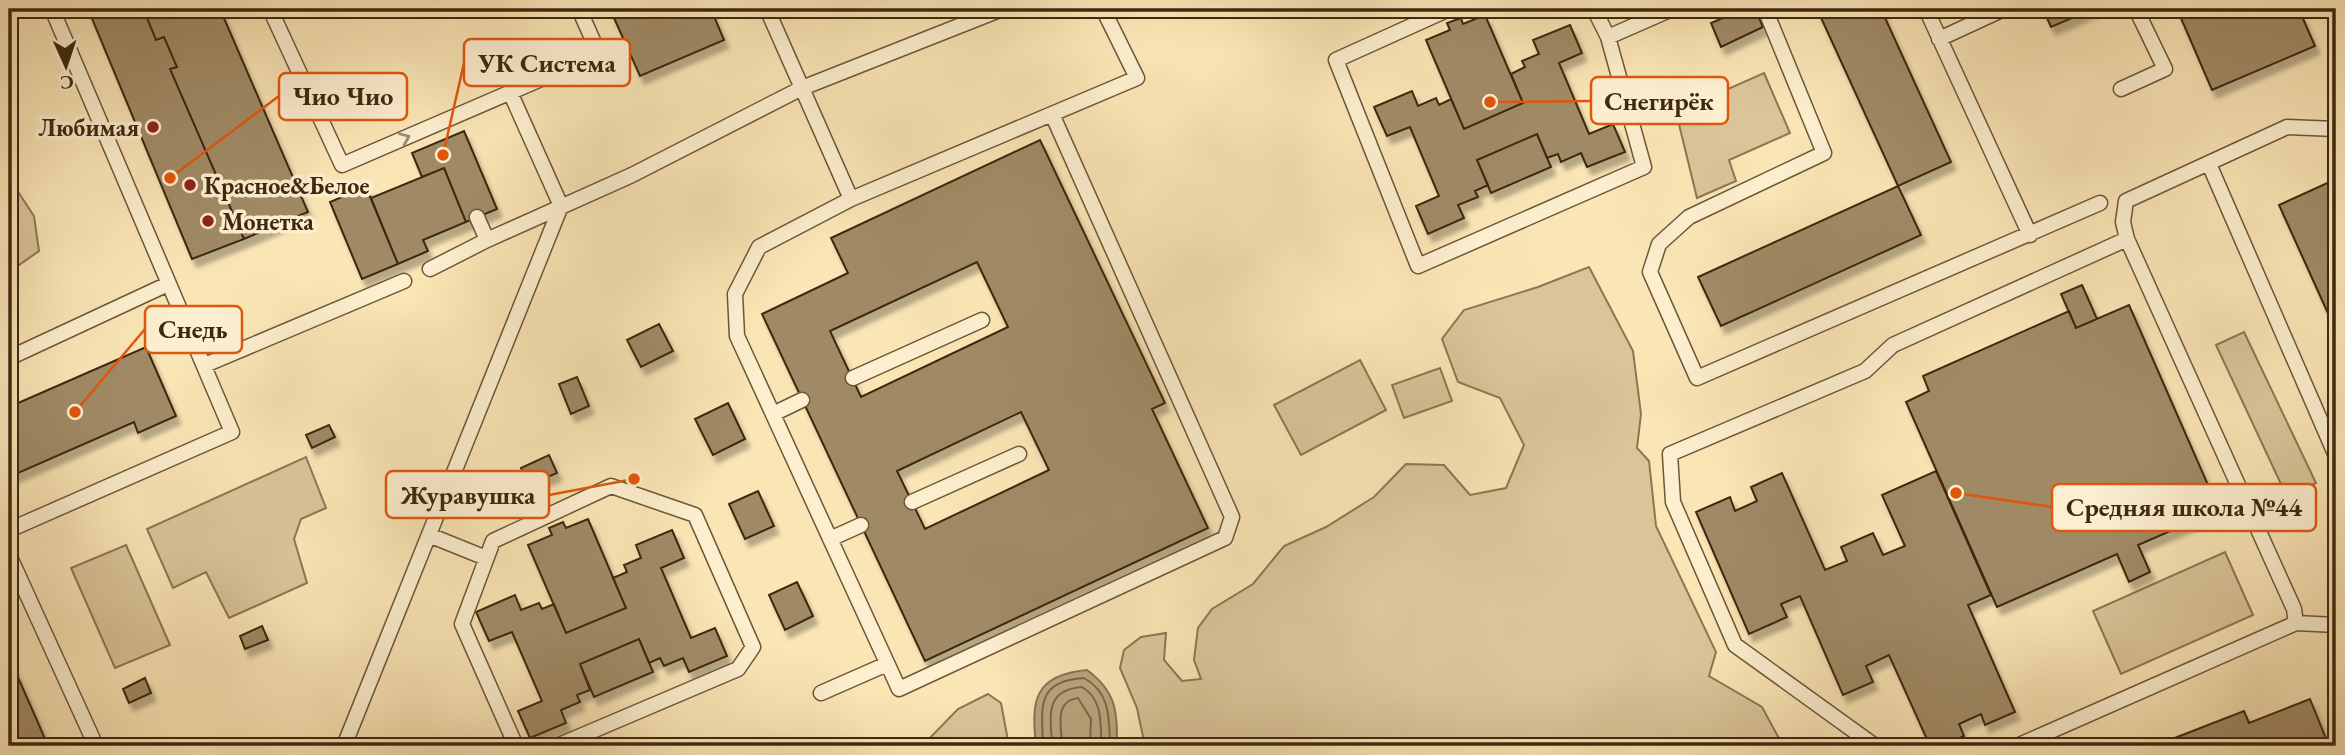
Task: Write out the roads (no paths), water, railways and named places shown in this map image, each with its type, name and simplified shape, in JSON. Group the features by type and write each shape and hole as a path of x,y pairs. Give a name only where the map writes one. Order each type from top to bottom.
{"lane":[{"path":"9,530 232,432 52,9"},
{"path":"270,9 342,165 599,54 579,9"},
{"path":"767,9 851,199"},
{"path":"430,269 487,240 632,175 802,88 1002,9"},
{"path":"1052,114 1232,517 1225,538 899,690 737,336 735,294 759,247 851,199 1137,78 1103,9"},
{"path":"1449,9 1336,60 1418,266 1644,167 1608,37 1594,9"},
{"path":"1608,37 1672,9"},
{"path":"1765,9 1825,153 1689,217 1659,244 1650,272 1698,378 2100,203"},
{"path":"1926,9 2030,234"},
{"path":"1939,39 2004,9"},
{"path":"2121,89 2165,69 2136,9"},
{"path":"344,746 561,206 510,92"},
{"path":"2296,623 2294,609 2127,239 2123,222 2126,201 2287,127 2336,129"},
{"path":"2209,164 2336,456"},
{"path":"478,217 487,240"},
{"path":"1875,746 1735,645 1673,502 1670,454 1864,371 1893,345 2127,239"},
{"path":"205,365 404,281"},
{"path":"9,358 168,284"},
{"path":"852,378 982,320"},
{"path":"773,414 802,400"},
{"path":"912,502 1018,454"},
{"path":"516,746 462,624 493,541 611,486 695,515 753,647 738,669 557,746"},
{"path":"830,539 861,525"},
{"path":"429,535 486,558"},
{"path":"9,555 96,746"},
{"path":"2017,746 2296,623 2336,625"},
{"path":"821,693 887,664"}],"water":[{"path":"1087,670 1110,695 1117,723 1117,746 1036,746 1034,715 1036,703 1046,684 1069,673"}],"place":[{"name":"Снегирёк","path":"1490,102"},
{"name":"Любимая","path":"153,127"},
{"name":"УК Система","path":"443,155"},
{"name":"Чио Чио","path":"170,178"},
{"name":"Красное&Белое","path":"190,185"},
{"name":"Монетка","path":"208,221"},
{"name":"Снедь","path":"75,412"},
{"name":"Журавушка","path":"634,479"},
{"name":"Средняя школа №44","path":"1956,493"}]}
